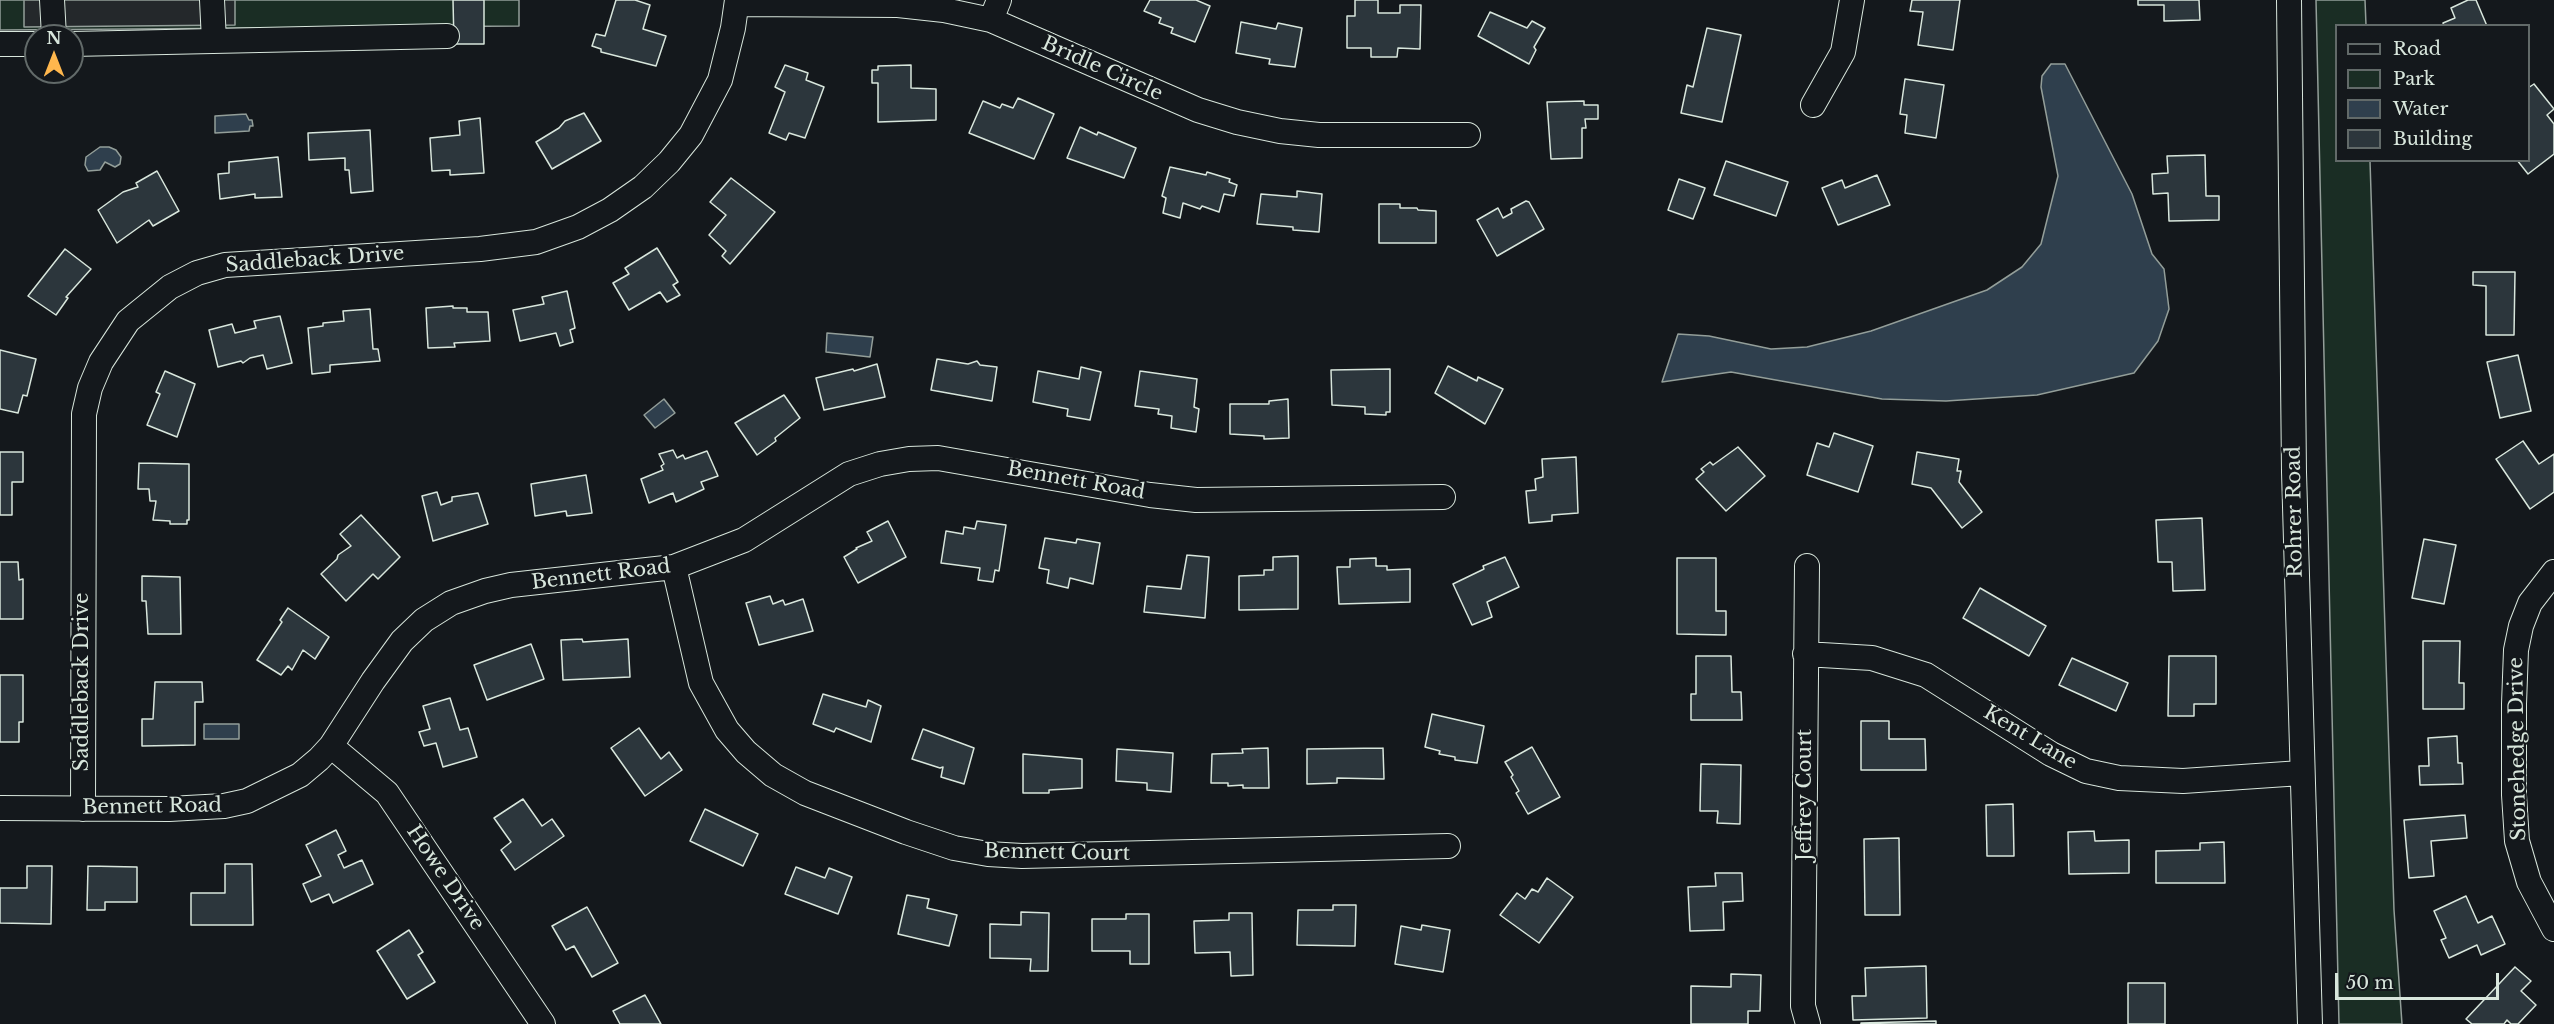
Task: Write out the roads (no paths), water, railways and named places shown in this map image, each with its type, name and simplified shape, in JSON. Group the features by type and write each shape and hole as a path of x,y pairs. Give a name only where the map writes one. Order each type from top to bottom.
{"street":[{"path":"52,0 53,24"},
{"path":"212,0 214,41"},
{"path":"1813,105 1843,52 1852,0"},
{"name":"Rohrer Road","path":"2289,0 2294,472 2310,1024"},
{"name":"Bridle Circle","path":"737,2 995,10 1198,110 1237,122 1280,131 1319,135 1468,135"},
{"name":"Saddleback Drive","path":"83,809 84,414 90,388 100,362 128,321 170,287 197,273 225,265 480,249 536,242 578,227 610,210 643,187 669,162 691,135 720,80 734,28 737,2"},
{"path":"84,44 447,36"},
{"path":"0,44 24,44"},
{"name":"Bennett Road","path":"0,808 169,809 224,806 247,801 300,775 331,746 402,641 424,620 451,603 511,585 674,567 744,540 849,474 880,464 909,459 938,458 1150,495 1196,500 1443,498"},
{"name":"Jeffrey Court","path":"1807,566 1806,944 1803,1006 1808,1024"},
{"name":"Bennett Court","path":"674,567 701,683 727,730 746,752 773,775 805,793 906,832 954,848 988,854 1022,856 1449,846"},
{"name":"Stonehedge Drive","path":"2554,572 2534,597 2521,626 2516,650 2514,704 2514,795 2517,841 2529,882 2554,929"},
{"name":"Kent Lane","path":"1805,654 1872,658 1926,675 2051,754 2086,771 2119,778 2183,781 2301,773"},
{"name":"Howe Drive","path":"331,746 387,794 543,1024"}],"water":[{"path":"2051,64 2065,64 2132,194 2152,254 2164,269 2169,309 2158,341 2134,373 2037,395 1946,401 1882,399 1731,372 1662,382 1678,334 1709,336 1771,349 1807,347 1871,331 1987,290 2022,267 2041,244 2058,176 2041,87 2042,76"},
{"path":"246,114 249,120 252,120 253,126 250,126 249,131 215,133 215,116"},
{"path":"100,147 116,150 121,157 120,164 115,167 105,162 100,170 88,171 85,165 86,157"},
{"path":"827,333 873,337 870,357 826,352"},
{"path":"664,399 675,413 655,428 644,415"},
{"path":"204,724 239,724 239,739 204,739"}]}
